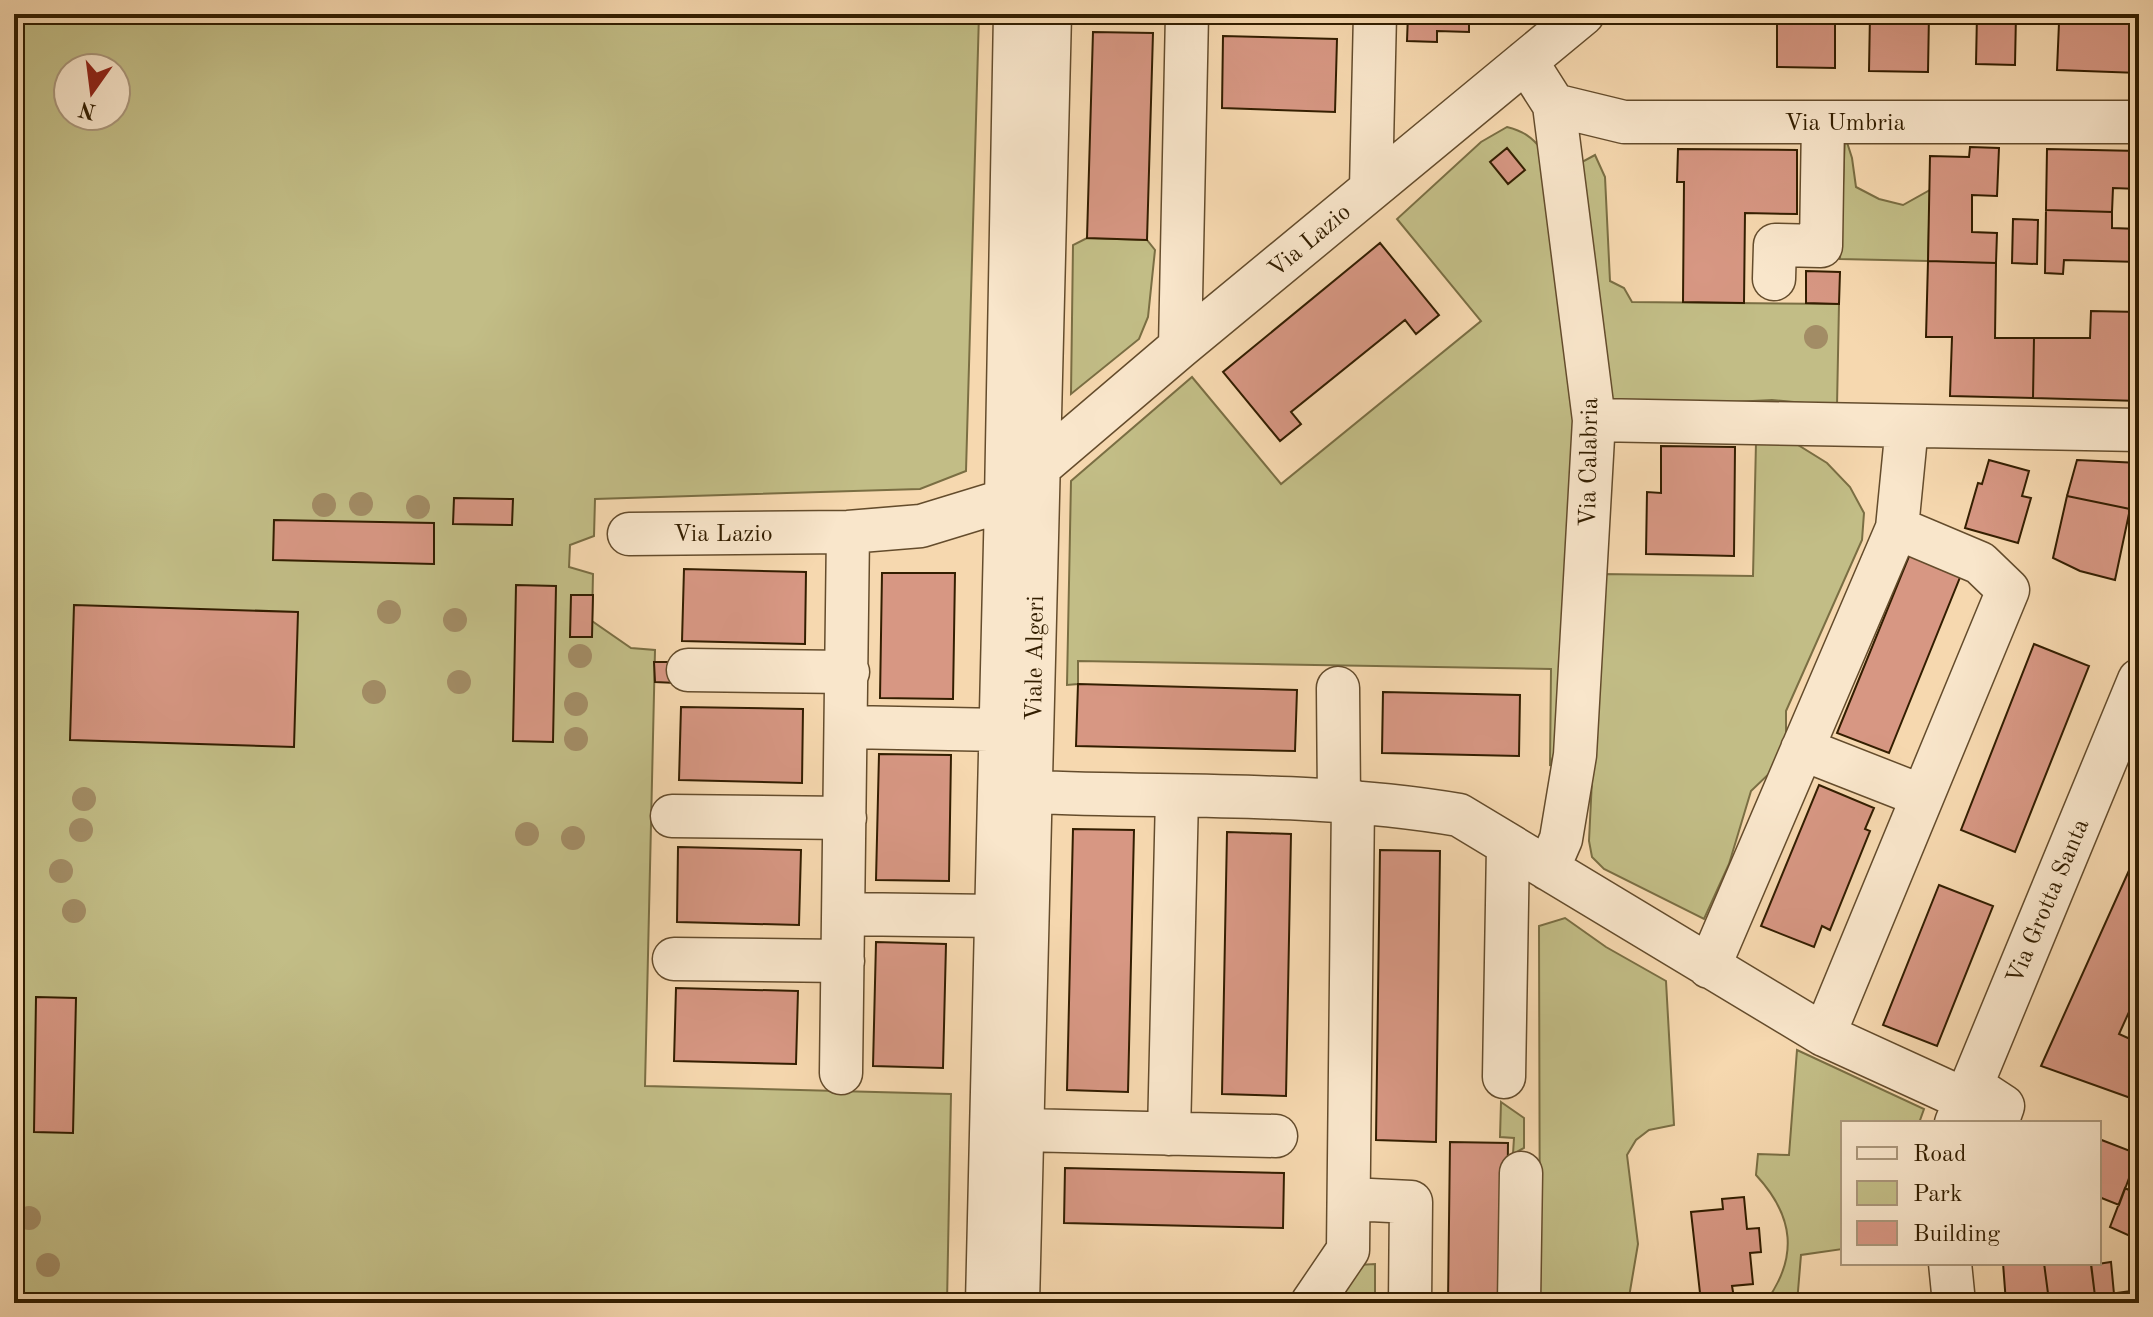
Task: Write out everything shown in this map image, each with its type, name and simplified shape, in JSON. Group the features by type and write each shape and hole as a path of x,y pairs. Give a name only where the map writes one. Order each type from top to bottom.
{"street":[{"name":"Viale Algeri","path":"987,1303 1015,14"},
{"name":"Viale Algeri","path":"1018,1303 1050,14"},
{"path":"1180,347 1187,14"},
{"path":"1371,188 1375,14"},
{"name":"Via Lazio","path":"1038,468 1583,14"},
{"name":"Via Calabria","path":"1526,61 1554,105 1594,420 1575,755 1561,839 1548,869"},
{"name":"Via Umbria","path":"1554,105 1624,122 2139,122"},
{"path":"1774,279 1775,245 1821,246 1823,122"},
{"path":"1594,420 2139,430"},
{"path":"1709,967 1897,528 1907,426"},
{"name":"Via Lazio","path":"629,534 848,532 921,526 1006,500"},
{"path":"1824,1035 2008,590 1980,563 1897,528"},
{"path":"841,1073 848,532"},
{"path":"688,670 848,672"},
{"name":"Via Grotta Santa","path":"1972,1108 2139,680"},
{"path":"1312,1303 1348,1250 1346,801 1338,688"},
{"path":"847,727 1001,730"},
{"path":"1802,749 1922,796"},
{"path":"1032,792 1346,801 1459,815 1824,1035 1972,1108"},
{"path":"1169,1134 1177,796"},
{"path":"672,816 845,818"},
{"path":"1504,1077 1508,846"},
{"path":"844,914 997,916"},
{"path":"674,959 843,961"},
{"path":"1023,1130 1276,1136"},
{"path":"1519,1303 1521,1173"},
{"path":"1350,1199 1411,1202 1410,1303"},
{"path":"1950,1265 1954,1303"}],"green space":[{"path":"14,14 979,14 966,471 920,489 595,499 594,536 570,545 569,567 593,574 592,621 631,648 655,650 645,1086 951,1094 947,1303 14,1303"},
{"path":"1507,127 1527,135 1542,150 1576,426 1560,736 1550,766 1551,669 1078,661 1078,684 1067,685 1071,481 1192,377 1281,484 1481,321 1397,219 1481,142"},
{"path":"1845,136 1856,187 1879,199 1903,205 1930,190 1928,261 1840,259"},
{"path":"1595,155 1605,177 1610,281 1624,288 1632,302 1839,304 1837,406 1772,400 1675,405 1610,401 1580,163"},
{"path":"1087,238 1147,240 1155,250 1148,317 1139,339 1071,394 1073,245"},
{"path":"1756,442 1798,445 1827,463 1850,487 1864,513 1862,540 1786,711 1786,743 1774,769 1751,791 1729,864 1704,919 1604,869 1592,857 1589,841 1602,574 1753,576"},
{"path":"1565,918 1606,947 1666,981 1674,1125 1649,1130 1636,1140 1627,1155 1638,1244 1628,1303 1540,1303 1539,926"},
{"path":"1797,1050 1924,1109 1920,1121 1841,1121 1841,1249 1801,1255 1797,1303 1765,1303 1783,1269 1788,1237 1778,1206 1756,1175 1758,1154 1789,1155"},
{"path":"1501,1102 1524,1118 1524,1148 1513,1154 1514,1138 1500,1137"},
{"path":"1375,1264 1375,1303 1346,1303 1346,1280 1358,1265"}],"building":[{"path":"1408,14 1469,14 1469,32 1437,31 1437,42 1407,41"},
{"path":"1777,14 1835,14 1835,68 1777,67"},
{"path":"1870,14 1929,14 1928,72 1869,71"},
{"path":"1977,14 2016,14 2015,65 1976,64"},
{"path":"2040,14 2139,14 2139,73 2057,70 2059,23 2039,22"},
{"path":"1093,32 1153,33 1147,240 1087,238"},
{"path":"1223,36 1337,39 1335,112 1222,108"},
{"path":"1970,147 1999,148 1997,196 1972,195 1972,232 1997,233 1996,263 1928,261 1930,156 1969,157"},
{"path":"1507,148 1525,170 1508,184 1490,162"},
{"path":"1678,149 1797,150 1797,214 1745,213 1744,303 1683,302 1684,182 1677,182"},
{"path":"2047,149 2139,151 2139,189 2113,188 2112,212 2046,210"},
{"path":"2046,210 2112,212 2112,228 2139,229 2139,262 2064,260 2063,274 2045,273"},
{"path":"2013,219 2038,220 2037,264 2012,263"},
{"path":"1380,243 1439,315 1416,334 1405,320 1291,412 1301,424 1280,441 1223,372"},
{"path":"1928,261 1996,263 1995,338 2034,338 2033,398 1950,396 1952,337 1926,337"},
{"path":"1806,271 1840,272 1839,304 1806,303"},
{"path":"2091,311 2139,312 2139,401 2033,398 2034,338 2090,338"},
{"path":"1661,446 1735,447 1734,556 1646,554 1647,492 1661,493"},
{"path":"1989,460 2029,471 2022,496 2031,498 2018,543 1965,528 1978,483 1982,484"},
{"path":"2077,460 2139,463 2130,509 2067,496"},
{"path":"2067,496 2130,509 2115,580 2080,571 2053,558"},
{"path":"454,498 513,499 512,525 453,524"},
{"path":"274,520 434,523 434,564 273,560"},
{"path":"1914,544 1965,565 1889,753 1837,733"},
{"path":"684,569 806,572 805,644 682,641"},
{"path":"882,573 955,573 953,699 880,698"},
{"path":"516,585 556,586 553,742 513,741"},
{"path":"571,595 593,595 592,637 570,637"},
{"path":"74,605 298,612 294,747 70,740"},
{"path":"2034,644 2089,666 2015,852 1961,830"},
{"path":"654,662 676,662 676,683 655,682"},
{"path":"1078,684 1297,690 1295,751 1076,746"},
{"path":"1383,692 1520,695 1519,756 1382,753"},
{"path":"681,707 803,709 802,783 679,780"},
{"path":"879,754 951,755 949,881 876,880"},
{"path":"1819,785 1874,808 1865,829 1870,831 1830,930 1822,926 1814,947 1761,926"},
{"path":"1073,829 1134,830 1128,1092 1067,1090"},
{"path":"1227,832 1291,834 1286,1096 1222,1094"},
{"path":"678,847 801,850 799,925 677,922"},
{"path":"1380,850 1440,851 1436,1142 1376,1140"},
{"path":"2131,866 2139,871 2139,990 2119,1034 2139,1043 2139,1101 2041,1066"},
{"path":"1939,885 1993,906 1937,1046 1883,1025"},
{"path":"876,942 946,944 943,1068 873,1066"},
{"path":"676,988 798,991 796,1064 674,1061"},
{"path":"36,997 76,998 73,1133 34,1132"},
{"path":"2101,1140 2138,1154 2119,1205 2101,1198"},
{"path":"1450,1142 1508,1143 1506,1303 1448,1303"},
{"path":"1065,1168 1284,1173 1283,1228 1064,1223"},
{"path":"2125,1188 2139,1195 2139,1240 2110,1227"},
{"path":"1744,1197 1747,1229 1759,1228 1761,1252 1750,1253 1753,1284 1732,1286 1734,1298 1701,1302 1691,1212 1723,1209 1722,1199"},
{"path":"2111,1262 2114,1294 2095,1296 2091,1265"},
{"path":"2003,1265 2044,1265 2049,1301 2006,1303"},
{"path":"2044,1265 2091,1265 2095,1296 2139,1290 2139,1303 2036,1303 2049,1301"},
{"path":"1910,1293 1911,1303 1822,1303"},
{"path":"1217,1296 1281,1298 1281,1303 1217,1303"}]}
